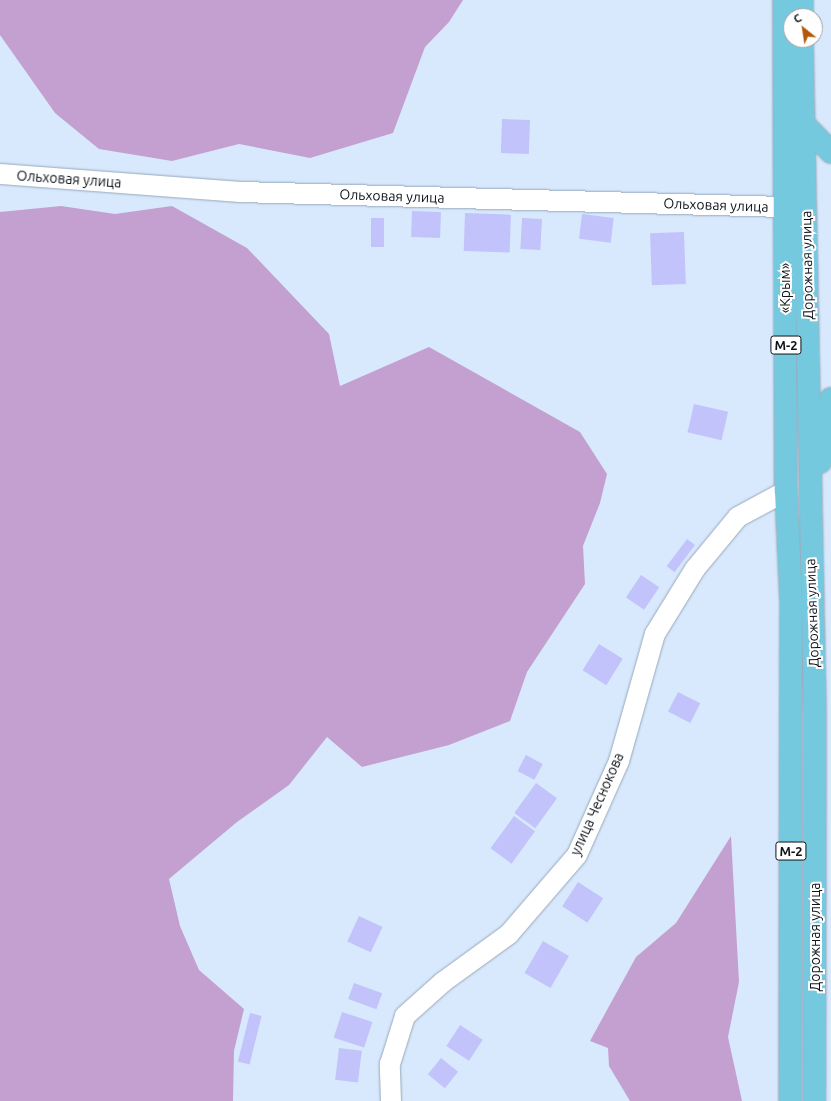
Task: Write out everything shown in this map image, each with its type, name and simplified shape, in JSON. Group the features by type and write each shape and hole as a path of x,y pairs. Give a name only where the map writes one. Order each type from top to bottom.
{"main road":[{"name":"«Крым»","path":"784,0 783,91 786,491 790,600"},
{"name":"М-2","path":"802,48 802,124"},
{"path":"783,91 802,124 831,152"},
{"name":"Дорожная улица","path":"802,124 806,208 810,549 815,719 814,1101"},
{"path":"810,549 818,472 831,400"},
{"name":"Дорожная улица","path":"790,600 790,1101"}],"street":[{"name":"Ольховая улица","path":"0,174 240,192 785,207"},
{"name":"улица Чеснокова","path":"391,1101 390,1064 405,1016 442,982 509,934 577,856 619,761 655,634 696,569 738,518 786,491"}],"shaded area":[{"path":"0,0 463,0 449,22 425,47 393,133 310,158 239,144 172,161 99,149 55,113 0,35"},
{"path":"61,206 115,214 172,206 247,248 329,334 340,386 429,347 580,432 607,474 600,503 583,546 585,584 527,672 510,721 449,745 362,767 327,737 289,785 237,822 169,879 180,926 199,970 244,1009 234,1051 233,1101 0,1101 0,212"},
{"path":"731,836 739,982 728,1037 742,1101 630,1101 609,1066 608,1048 590,1041 636,957 676,923"}],"building":[{"path":"502,119 530,120 529,154 501,153"},
{"path":"412,211 441,212 440,238 411,237"},
{"path":"465,213 511,215 510,253 464,251"},
{"path":"582,214 614,218 611,243 579,239"},
{"path":"371,218 384,218 384,247 371,247"},
{"path":"522,218 542,219 540,250 520,249"},
{"path":"684,232 686,284 652,285 650,233"},
{"path":"694,404 728,412 722,440 687,432"},
{"path":"687,539 695,545 675,572 667,566"},
{"path":"641,575 659,587 644,610 626,597"},
{"path":"599,644 623,659 606,685 583,670"},
{"path":"678,692 700,703 690,723 668,712"},
{"path":"526,755 543,764 534,780 518,771"},
{"path":"536,783 557,798 535,828 514,813"},
{"path":"514,816 535,831 512,864 490,848"},
{"path":"578,882 603,898 587,923 562,906"},
{"path":"359,916 383,927 371,952 347,941"},
{"path":"543,941 569,956 550,988 524,973"},
{"path":"354,983 382,993 376,1009 348,999"},
{"path":"342,1012 372,1022 364,1048 334,1038"},
{"path":"250,1013 262,1016 250,1064 238,1062"},
{"path":"460,1025 483,1040 469,1061 446,1046"},
{"path":"339,1048 362,1051 358,1083 335,1080"},
{"path":"441,1058 458,1072 445,1088 428,1074"}]}
